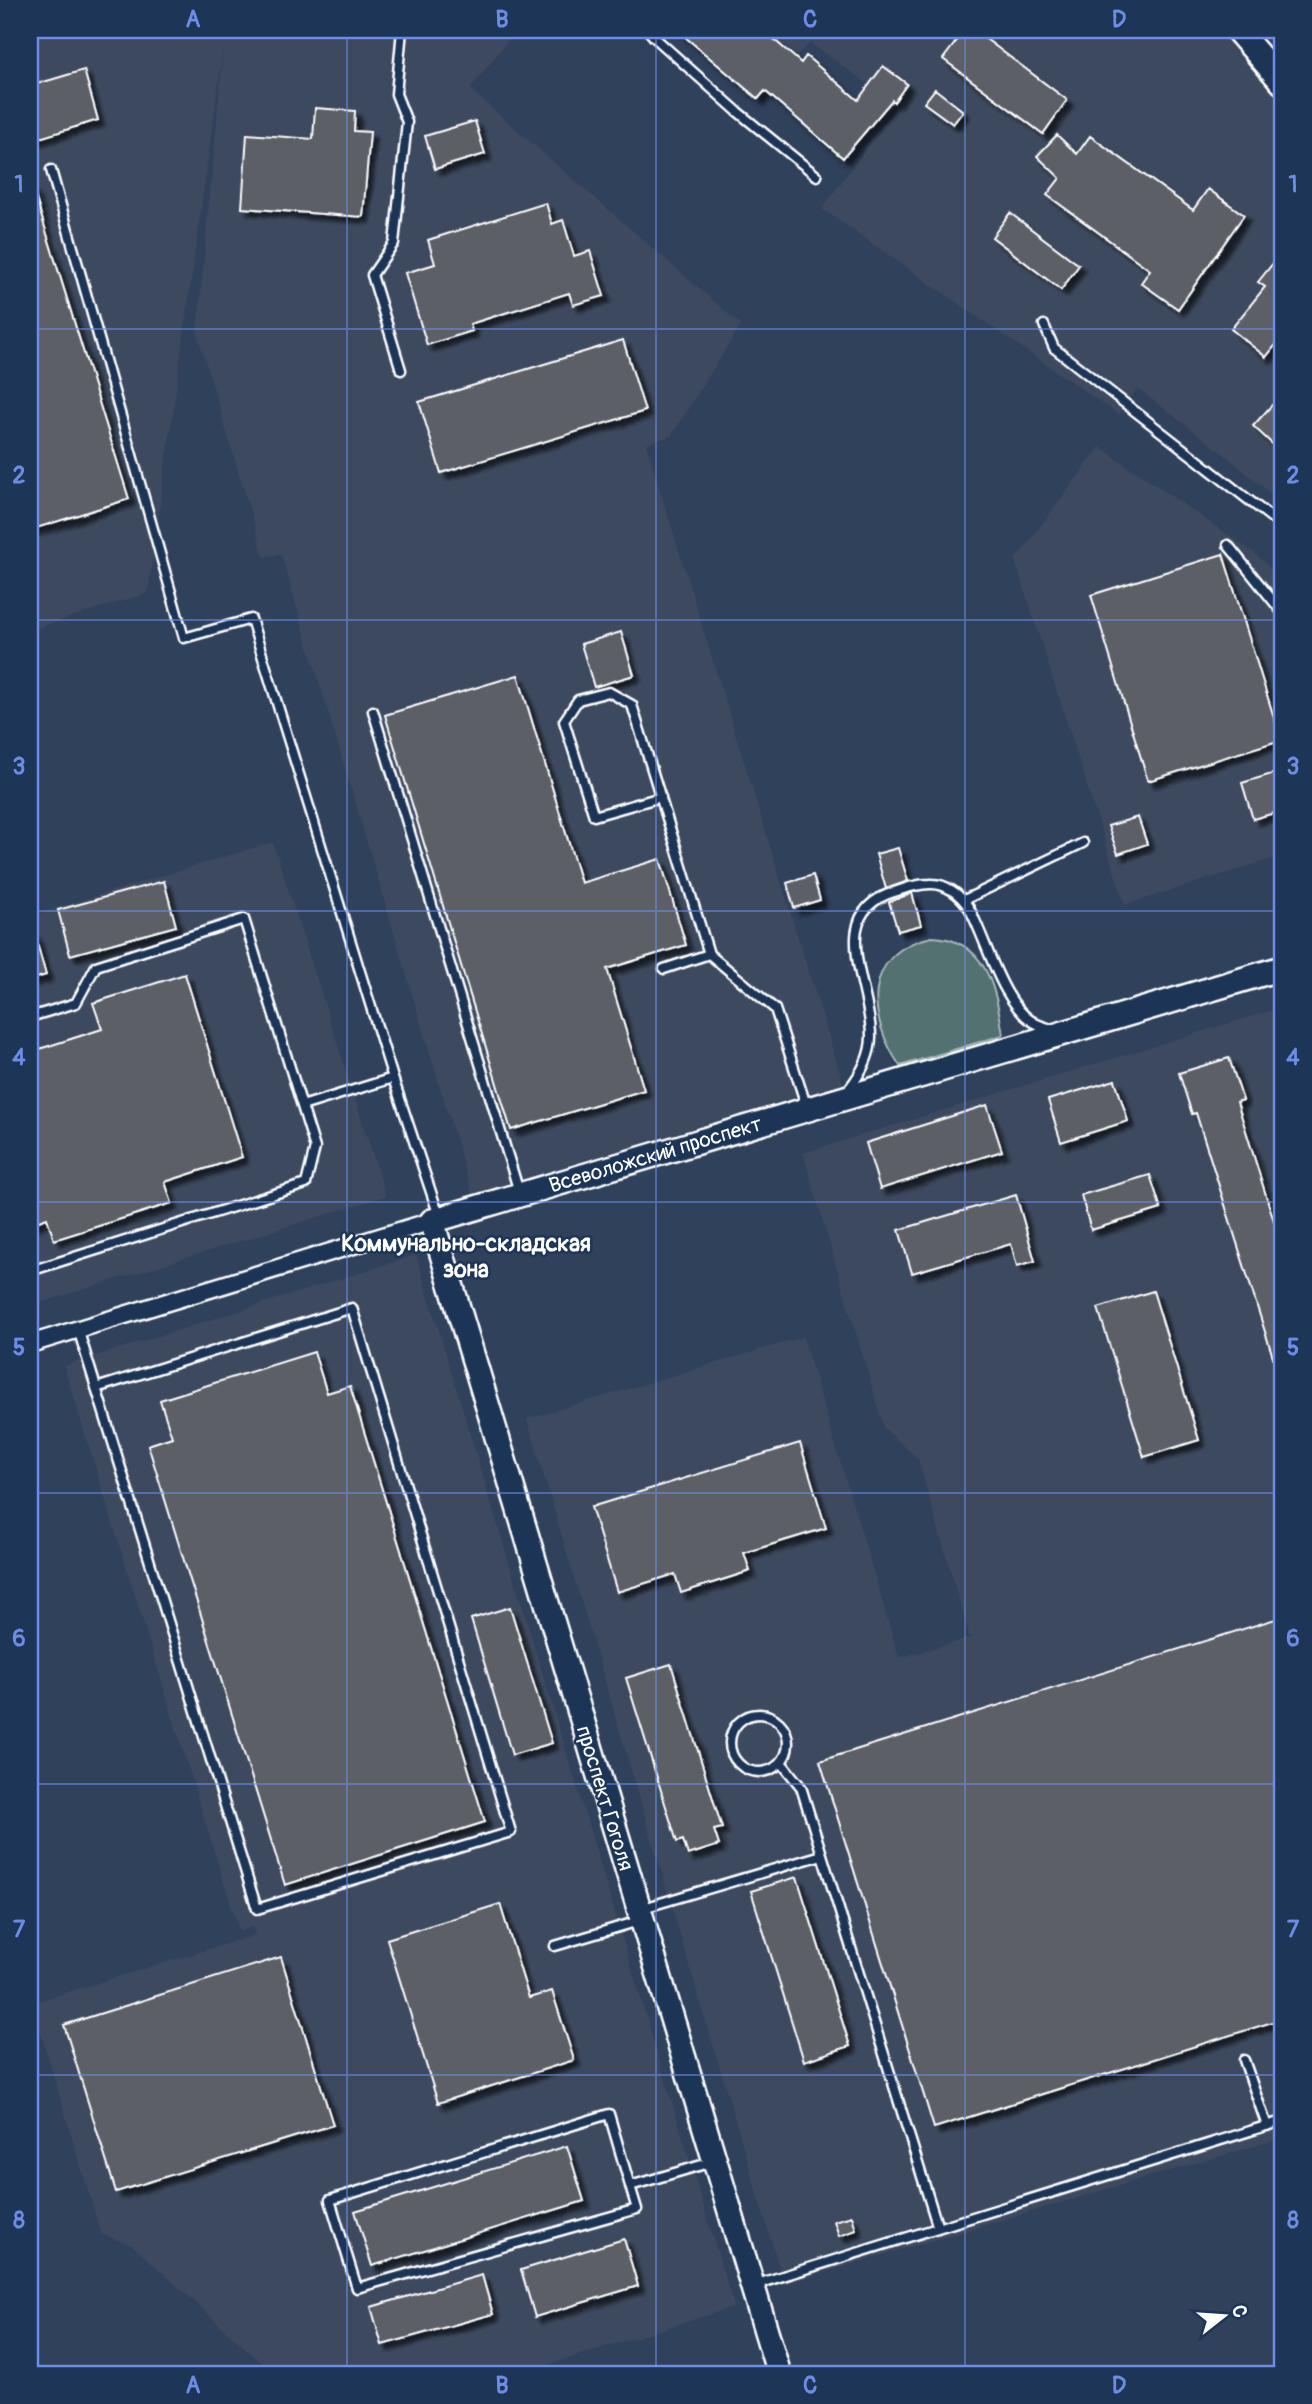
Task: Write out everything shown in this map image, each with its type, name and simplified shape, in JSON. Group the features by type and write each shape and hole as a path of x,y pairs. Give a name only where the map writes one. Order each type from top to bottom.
{"street":[{"path":"1237,30 1282,82"},
{"name":"Всеволожский проспект","path":"30,1344 520,1194 1282,968"},
{"name":"проспект Гоголя","path":"436,1220 779,2374"}],"lane":[{"path":"401,370 372,275 394,243 407,122 396,94 402,30"},
{"path":"648,30 738,112 817,176"},
{"path":"51,170 184,638 251,619 436,1220"},
{"path":"1044,325 1054,348 1282,526"},
{"path":"1228,545 1282,612"},
{"path":"661,797 594,816 564,721 578,700 609,692 632,705 661,797 709,954 775,1009 807,1109"},
{"path":"373,711 520,1194"},
{"path":"964,900 1083,843"},
{"path":"841,1098 859,1077 871,1038 856,948 856,926 864,908 880,896 917,885 935,884 948,888 964,900 980,929 1007,993 1020,1011 1034,1023 1061,1032"},
{"path":"30,1017 76,1003 96,966 243,919 315,1148 306,1184 30,1271"},
{"path":"664,969 709,954"},
{"path":"302,1106 393,1078"},
{"path":"78,1329 96,1388 257,1909 511,1832 352,1308 96,1388"},
{"path":"757,1713 778,1721 785,1730 788,1741 781,1762 772,1769 761,1772 749,1771 739,1765 732,1756 729,1745 736,1724 757,1713"},
{"path":"781,1762 801,1787 938,2228"},
{"path":"555,1946 822,1855"},
{"path":"1244,2060 1267,2126"},
{"path":"609,2114 630,2186 637,2209 357,2288 330,2200 609,2114"},
{"path":"753,2286 1282,2121"},
{"path":"630,2186 715,2161"}],"shaded area":[{"path":"30,30 516,30 470,89 741,325 671,436 646,444 843,1083 472,1194 281,554 264,557 197,333 224,43 148,593 30,630"},
{"path":"763,30 1220,30 1282,102 1282,503 1220,451 1137,388 1119,415 822,209 899,103 810,43 795,57"},
{"path":"1100,447 1253,552 1282,579 1282,856 1125,905 1015,560"},
{"path":"273,842 386,1196 30,1306 30,916"},
{"path":"1282,1007 1282,2138 784,2284 527,1419 803,1337 899,1658 970,1638 918,1459 884,1428 803,1153"},
{"path":"416,1255 734,2307 519,2374 274,2374 132,2245 101,2234 32,2003 255,1935 253,1927 239,1931 64,1366"}],"green space":[{"path":"932,937 951,940 977,957 992,985 1003,1035 900,1066 881,1027 877,989 882,971 892,957 909,945"}],"building":[{"path":"677,30 763,30 801,63 806,56 858,100 883,66 907,84 843,158 765,91 758,99"},
{"path":"965,30 974,30 1067,100 1043,134 943,59"},
{"path":"84,70 98,120 30,141 30,86"},
{"path":"935,89 963,111 953,124 924,103"},
{"path":"315,108 355,111 354,131 370,132 363,217 242,208 247,134 313,139"},
{"path":"475,121 485,154 435,169 425,136"},
{"path":"1057,135 1077,154 1090,136 1193,210 1208,189 1244,215 1178,309 1141,283 1150,270 1047,195 1060,178 1037,156"},
{"path":"33,189 129,499 30,530 30,190"},
{"path":"546,203 552,224 563,220 574,256 590,251 604,296 573,305 569,293 470,324 472,331 427,345 405,273 435,264 428,240"},
{"path":"1010,213 1079,265 1061,290 992,237"},
{"path":"1282,252 1282,337 1266,357 1231,329 1265,287 1258,282"},
{"path":"623,340 645,411 441,473 419,402"},
{"path":"1282,394 1282,453 1253,426"},
{"path":"1223,554 1281,740 1148,781 1091,595"},
{"path":"621,632 634,675 594,687 581,644"},
{"path":"518,675 581,883 660,859 686,945 607,969 644,1090 511,1130 385,715"},
{"path":"1282,771 1282,811 1253,819 1242,783"},
{"path":"1138,817 1147,844 1118,854 1108,826"},
{"path":"898,848 908,881 886,889 876,854"},
{"path":"813,875 820,900 794,908 787,883"},
{"path":"164,881 176,926 70,955 58,910"},
{"path":"912,893 921,925 898,931 889,902"},
{"path":"34,933 46,975 30,980 30,934"},
{"path":"185,974 242,1157 165,1182 172,1203 54,1240 47,1218 30,1224 30,1052 102,1029 93,1003"},
{"path":"1229,1058 1243,1100 1237,1102 1282,1247 1282,1375 1279,1376 1196,1113 1192,1114 1179,1073"},
{"path":"1115,1080 1128,1121 1061,1142 1048,1100"},
{"path":"987,1105 1002,1151 880,1189 866,1143"},
{"path":"1150,1175 1161,1209 1091,1230 1081,1195"},
{"path":"1016,1195 1035,1261 1017,1266 1011,1244 912,1273 899,1230"},
{"path":"1153,1291 1199,1440 1144,1457 1098,1308"},
{"path":"314,1352 327,1393 350,1386 485,1822 285,1885 148,1445 172,1437 160,1400"},
{"path":"800,1443 826,1528 744,1553 750,1571 681,1593 675,1574 617,1592 591,1507"},
{"path":"510,1607 552,1743 512,1755 471,1619"},
{"path":"1282,1617 1282,2019 934,2128 820,1761"},
{"path":"671,1664 722,1828 714,1830 719,1845 688,1855 683,1840 677,1842 626,1678"},
{"path":"797,1877 850,2046 804,2061 751,1891"},
{"path":"500,1904 529,1998 552,1991 574,2060 438,2103 387,1939"},
{"path":"281,1957 333,2125 116,2192 64,2025"},
{"path":"567,2146 584,2201 372,2266 355,2211"},
{"path":"852,2216 856,2230 839,2236 834,2221"},
{"path":"624,2239 638,2286 535,2317 521,2270"},
{"path":"482,2275 493,2314 382,2345 371,2307"}],"district":[{"name":"Коммунально-складская зона","path":"466,1256"}]}
